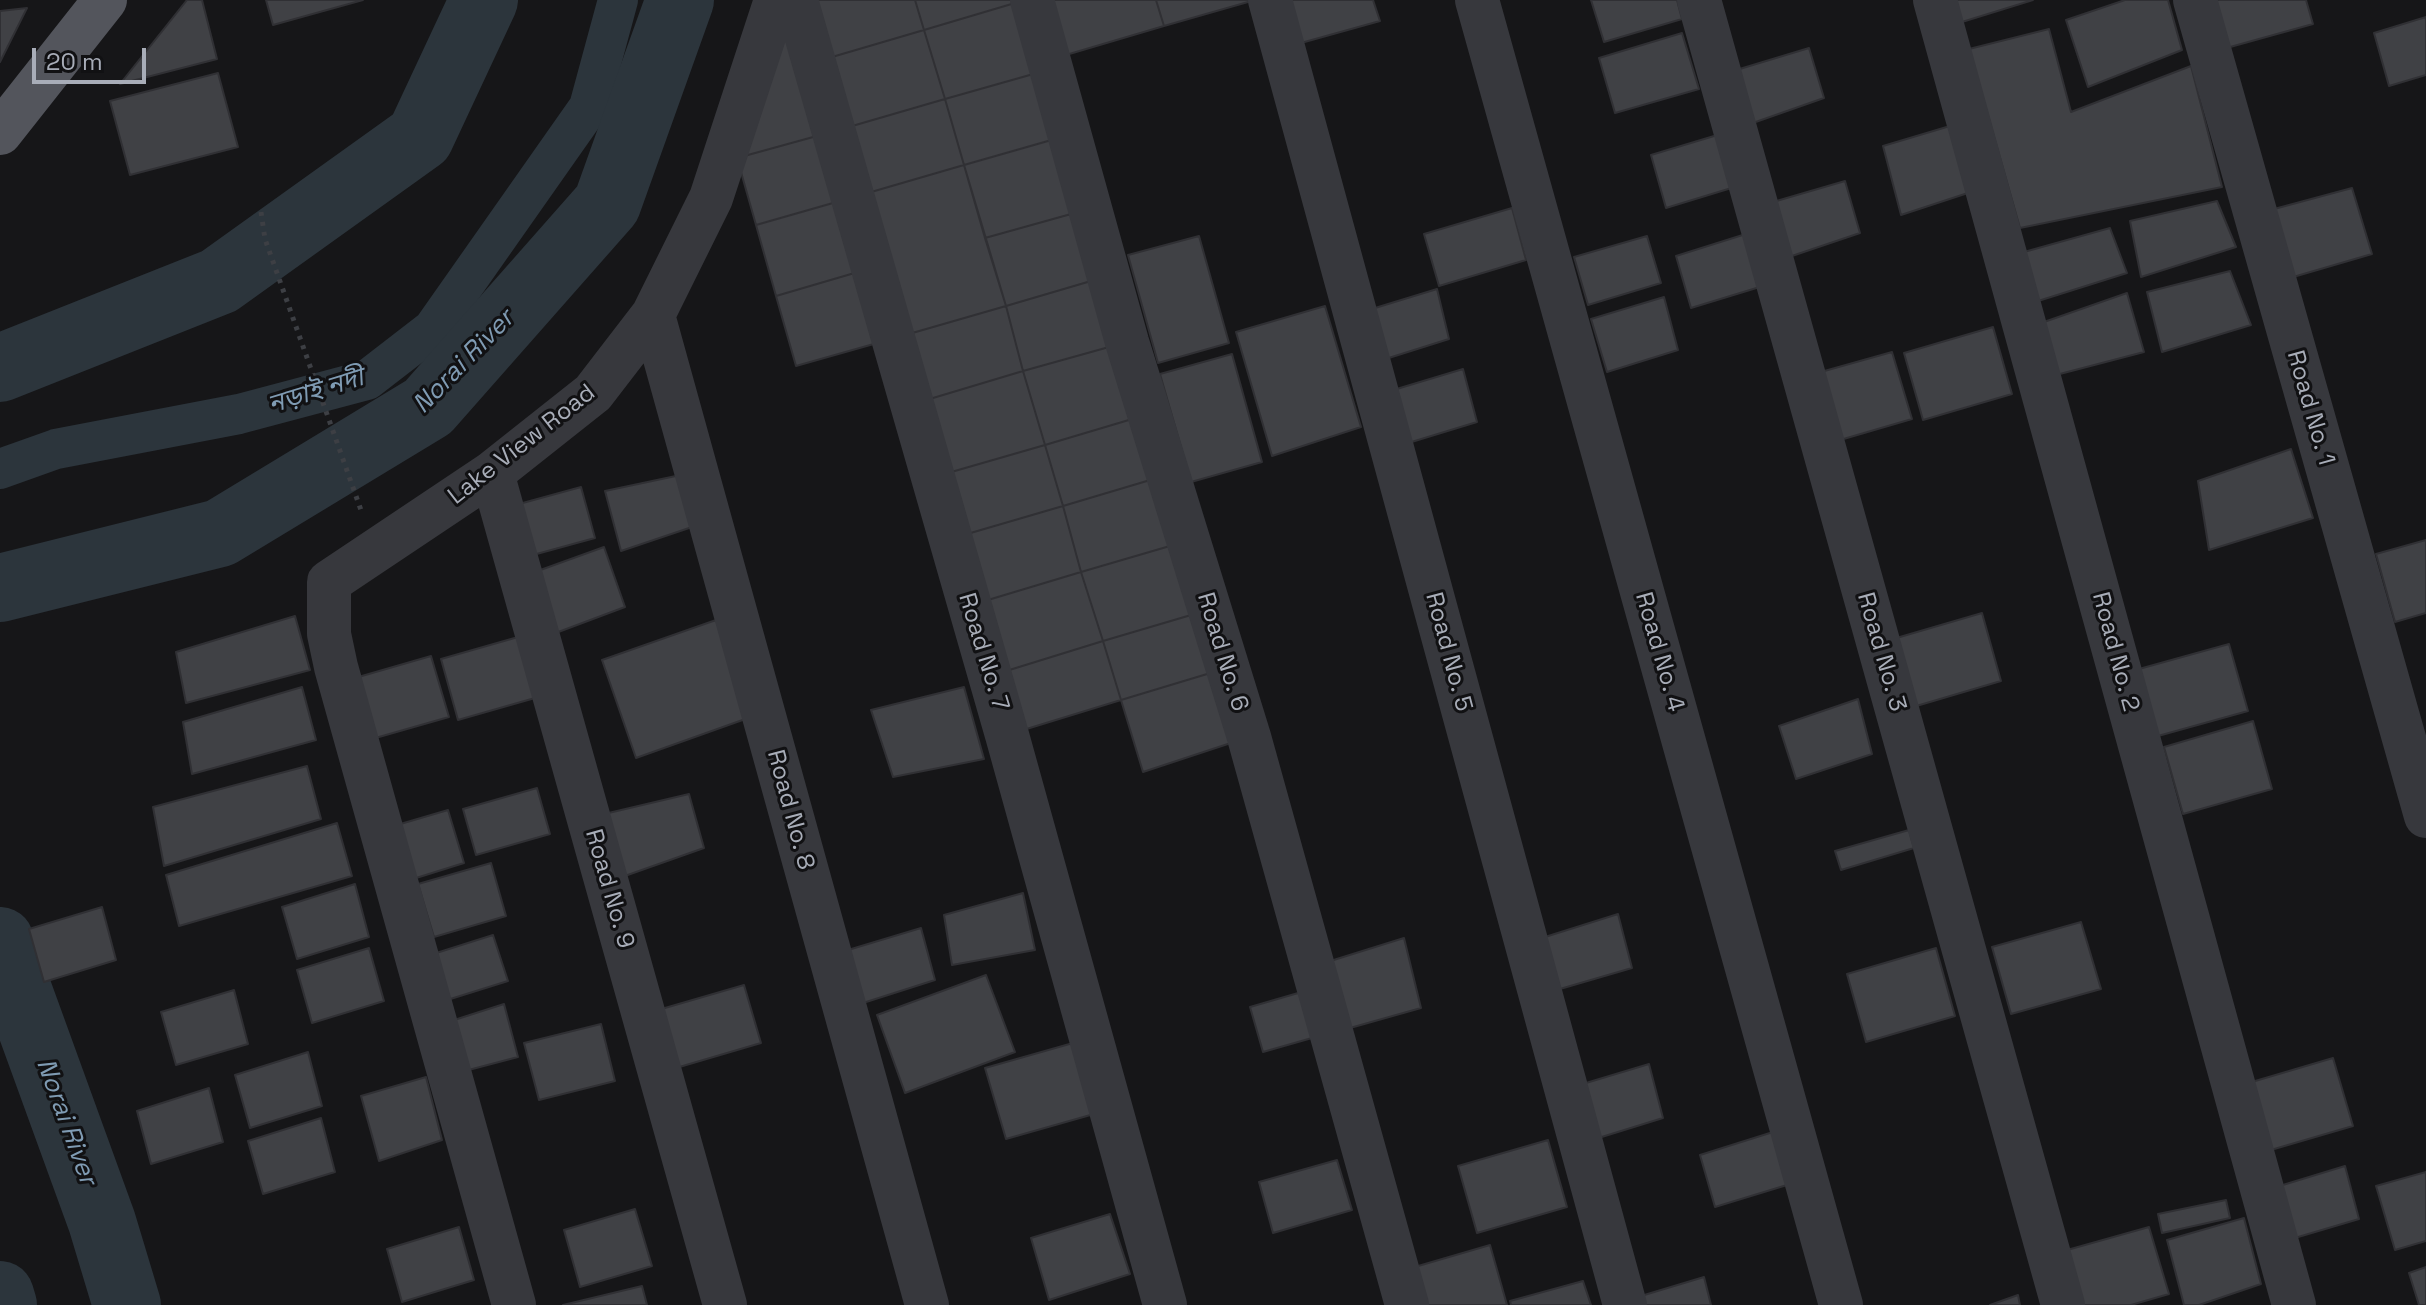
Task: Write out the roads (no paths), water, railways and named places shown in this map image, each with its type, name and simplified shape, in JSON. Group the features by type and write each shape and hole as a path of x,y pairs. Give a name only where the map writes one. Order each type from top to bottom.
{"main road":[{"path":"0,133 105,0"}],"street":[{"name":"Lake View Road","path":"514,1305 336,667 329,634 329,582 492,473 593,393 653,315 711,198 776,0"},
{"name":"Road No. 7","path":"796,0 1007,735 1165,1305"},
{"name":"Road No. 6","path":"1032,0 1127,342 1249,737 1407,1305"},
{"name":"Road No. 5","path":"1270,0 1625,1305"},
{"name":"Road No. 4","path":"1477,0 1841,1305"},
{"name":"Road No. 3","path":"1699,0 2063,1305"},
{"name":"Road No. 2","path":"1935,0 2294,1305"},
{"name":"Road No. 1","path":"2195,0 2426,816"},
{"name":"Road No. 8","path":"653,315 927,1305"},
{"name":"Road No. 9","path":"492,473 725,1305"}],"waterway":[{"name":"Norai River","path":"0,368 219,281 420,137 484,0"},
{"name":"নড়াই নদী","path":"0,469 56,449 239,414 367,380 433,329 589,107 618,0"},
{"name":"Norai River","path":"0,588 220,533 428,407 607,204 680,0"},
{"name":"Norai River","path":"0,941 102,1222 127,1305"},
{"name":"নড়াই নদী","path":"0,1295 3,1305"}]}
